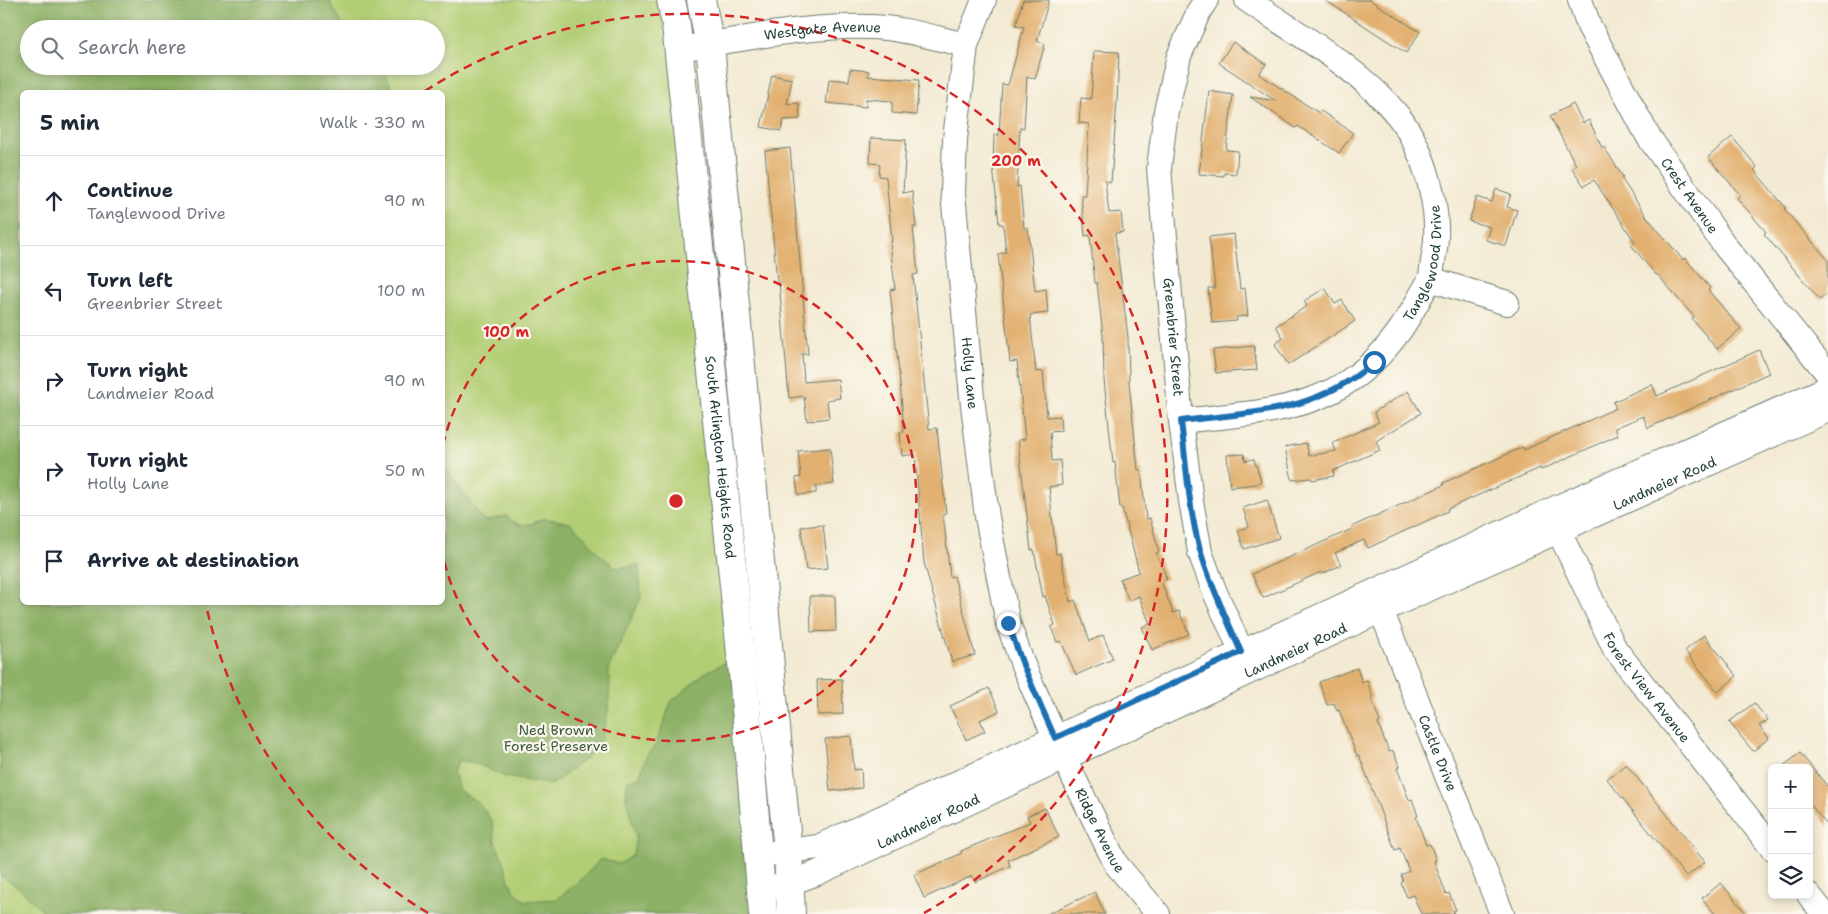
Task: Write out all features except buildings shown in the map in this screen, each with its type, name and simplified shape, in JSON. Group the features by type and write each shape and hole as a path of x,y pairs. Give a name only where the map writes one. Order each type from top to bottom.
{"main road":[{"name":"South Arlington Heights Road","path":"671,0 678,49 743,681 762,902"},
{"name":"South Arlington Heights Road","path":"701,0 710,45 788,852 791,914"}],"street":[{"name":"Holly Lane","path":"984,0 966,45 955,138 953,193 972,397 987,517 1008,623 1023,665 1059,748"},
{"name":"Greenbrier Street","path":"1206,0 1199,11 1179,56 1166,111 1159,168 1181,421 1191,501 1200,552 1214,590 1246,662"},
{"name":"Tanglewood Drive","path":"1181,421 1280,408 1312,400 1333,390 1360,374 1388,347 1411,315 1430,279 1436,238 1434,202 1416,144 1400,119 1385,101 1358,76 1247,0"},
{"name":"Crest Avenue","path":"1580,0 1588,26 1648,136 1725,246 1828,374"},
{"name":"Westgate Avenue","path":"678,49 786,32 871,27 890,28 966,45"},
{"path":"1430,279 1508,303"},
{"name":"Landmeier Road","path":"759,855 818,847 1059,748 1554,520 1828,388"},
{"name":"Landmeier Road","path":"1554,520 1828,410"},
{"name":"Forest View Avenue","path":"1554,520 1615,649 1768,843"},
{"name":"Castle Drive","path":"1378,601 1502,914"},
{"name":"Landmeier Road","path":"762,902 790,883 826,869 1059,748"},
{"name":"Ridge Avenue","path":"1059,748 1116,864 1157,914"},
{"path":"1812,899 1824,914"}],"green space":[{"name":"Ned Brown Forest Preserve","path":"0,0 671,0 688,139 748,914 0,914"},
{"path":"0,0 329,0 340,20 20,20 20,75 386,75 391,86 390,90 20,90 20,605 445,605 445,469 484,521 506,516 519,525 532,524 543,518 570,523 601,556 617,568 639,565 641,598 609,667 608,710 602,738 587,758 551,785 506,777 475,763 459,760 453,772 458,790 479,803 492,821 495,842 514,891 526,901 557,899 581,880 601,859 619,864 633,855 636,836 626,799 627,781 639,777 647,755 656,745 671,702 703,674 741,654 763,914 46,914 19,888 0,875"}],"route":[{"path":"1008,623 1014,643 1055,738 1241,652 1200,552 1191,501 1181,421 1280,408 1312,400 1360,374 1374,362"}]}
